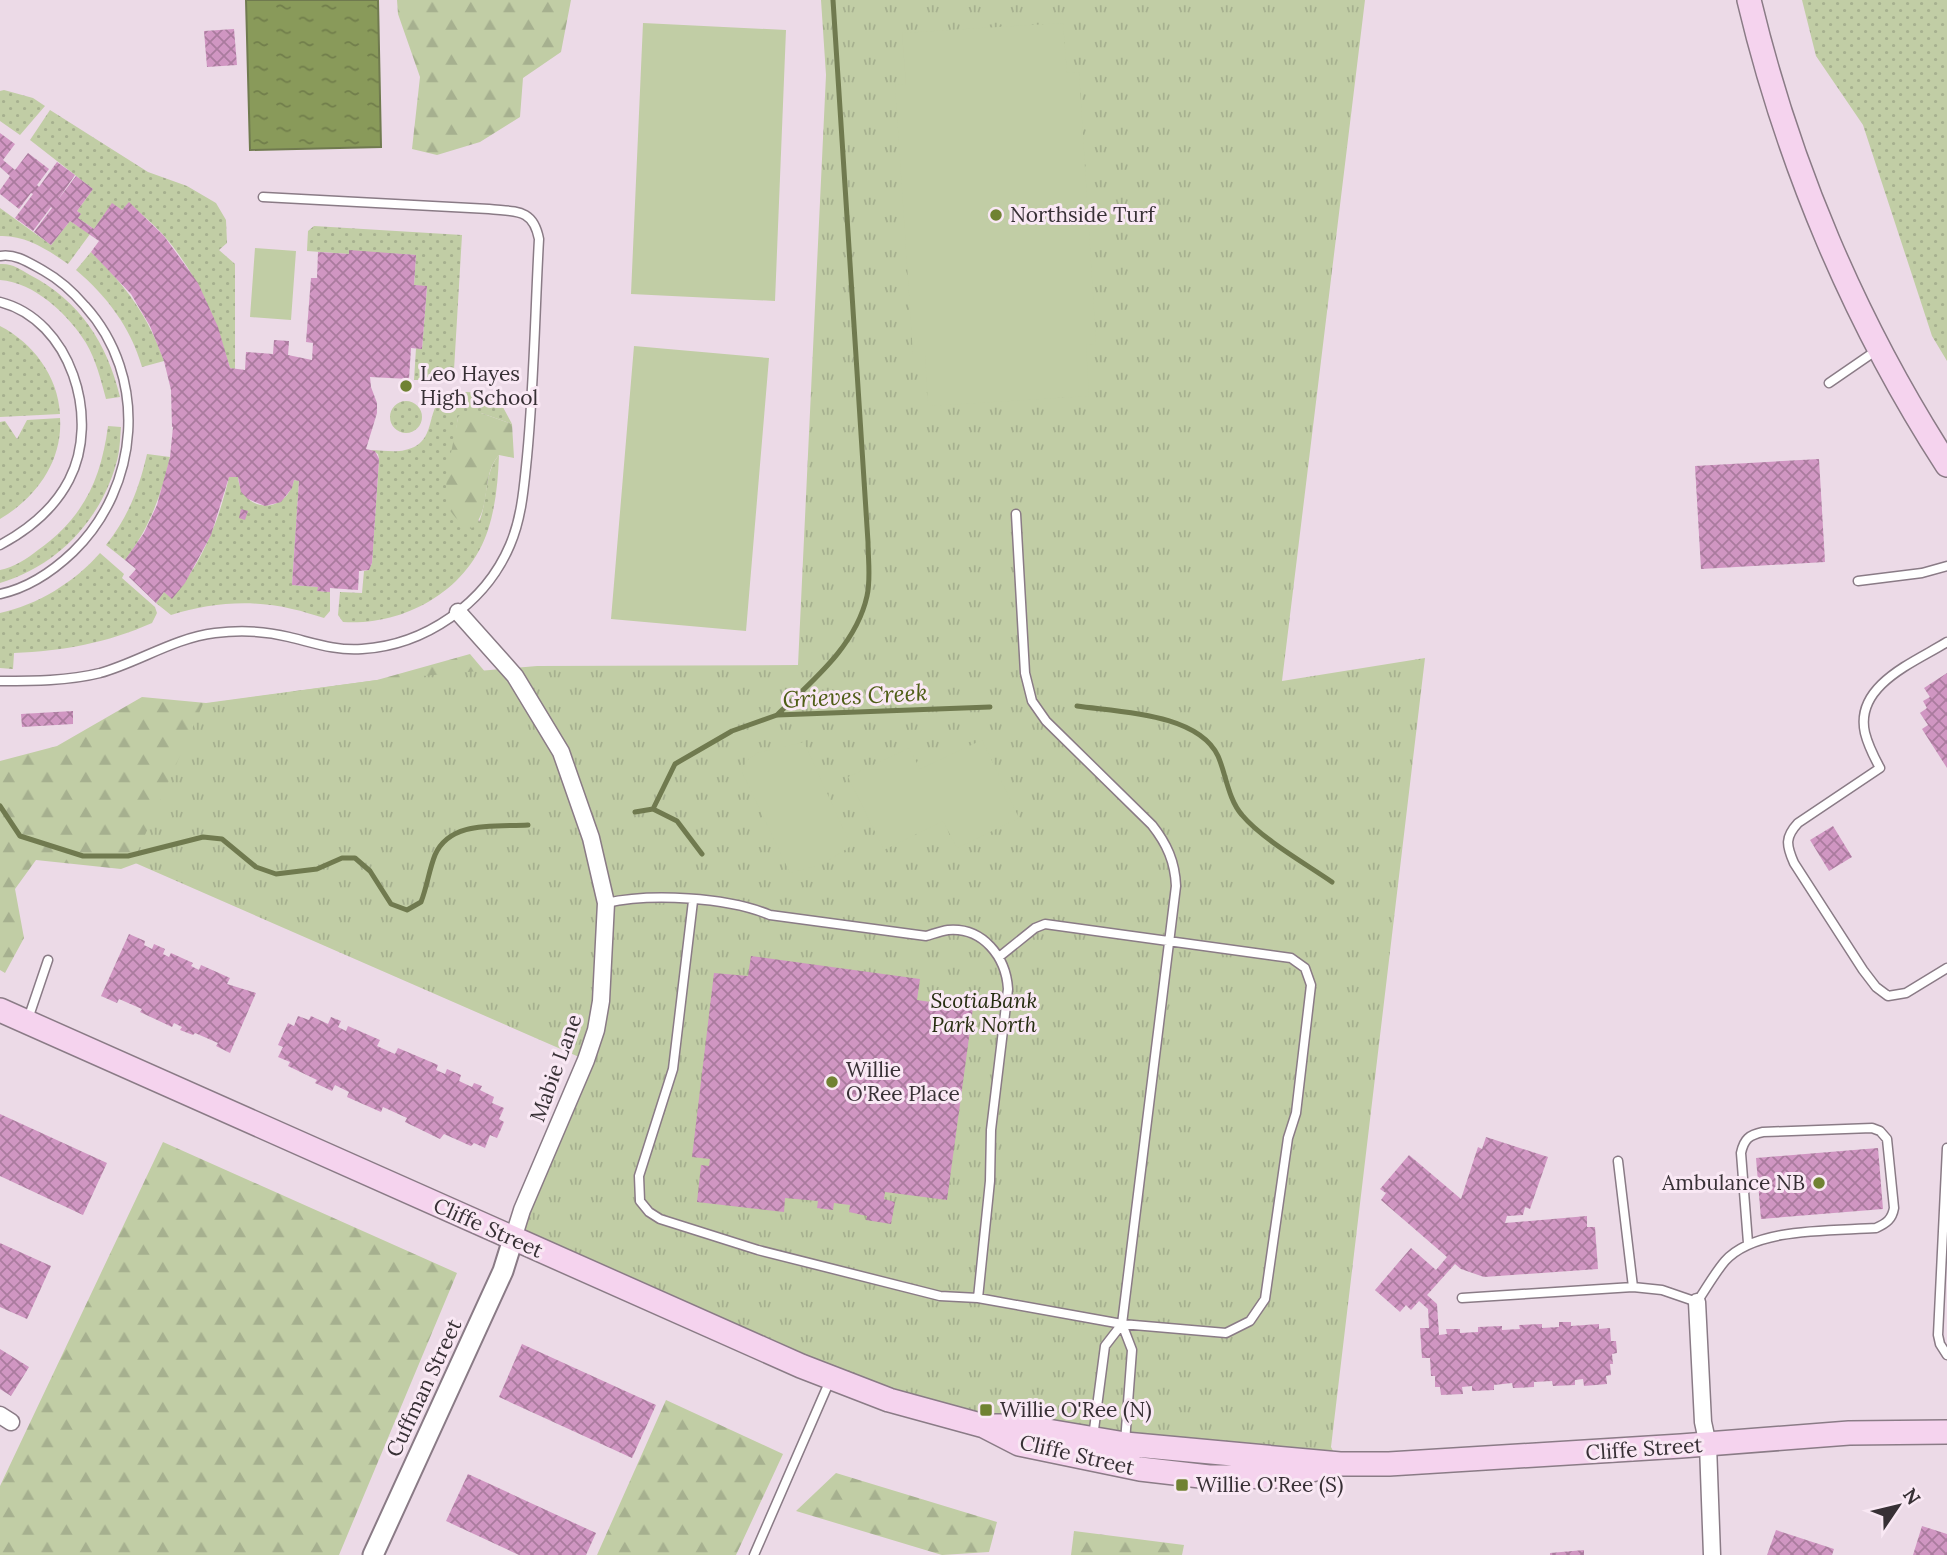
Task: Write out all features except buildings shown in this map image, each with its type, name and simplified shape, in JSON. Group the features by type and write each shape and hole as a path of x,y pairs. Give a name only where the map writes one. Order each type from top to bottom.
{"main road":[{"path":"1749,0 1796,161 1846,284 1915,416 1947,465"},
{"name":"Cliffe Street","path":"0,1010 831,1378 889,1400 984,1426 1019,1444 1091,1450 1124,1444 1340,1464 1389,1465 1708,1445 1849,1433 1947,1432"},
{"name":"Cliffe Street","path":"1124,1444 1209,1477 1282,1476 1340,1464"}],"street":[{"name":"Mabie Lane","path":"458,612 515,676 561,752 591,838 606,903 601,1001 596,1030 586,1060 522,1210 513,1239"},
{"name":"Cuffman Street","path":"373,1555 492,1294 513,1239"},
{"path":"1697,1302 1703,1422 1708,1445 1712,1555"}],"lane":[{"path":"0,681 57,680 99,673 179,641 214,633 252,631 287,636 328,648 361,649 400,643 432,629 458,612 480,593 498,570 511,543 523,501 530,426 539,239 532,219 515,212 263,197"},
{"path":"0,256 22,259 53,276 74,293 95,317 112,346 120,367 129,411 129,439 119,483 108,508 89,537 64,561 37,580 0,594"},
{"path":"0,302 12,305 42,326 64,355 78,387 82,414 81,449 69,480 48,510 23,533 0,545"},
{"path":"1829,383 1880,348"},
{"path":"1017,514 1027,687 1037,710 1143,815 1165,841 1175,874 1170,940 1122,1324 1132,1350 1124,1444"},
{"path":"1858,582 1922,573 1947,566"},
{"path":"1947,642 1885,681 1871,695 1864,711 1864,730 1880,768 1798,823 1787,835 1787,848 1794,863 1876,987 1888,996 1906,993 1947,968"},
{"path":"606,903 630,898 693,901 753,908 782,917 926,936 948,930 964,932 979,936 999,957 1007,976 1008,989 991,1130 990,1181 978,1298"},
{"path":"693,901 673,1069 639,1176 640,1201 649,1212 660,1219 758,1250 940,1296 978,1298 1122,1324 1226,1333 1250,1321 1265,1299 1288,1138 1296,1112 1311,985 1305,968 1292,958 1045,924 1035,928 999,957"},
{"path":"27,1021 48,960"},
{"path":"1462,1298 1633,1287 1662,1290 1697,1302 1726,1260 1748,1243 1772,1236 1876,1228 1885,1224 1893,1216 1894,1208 1887,1139 1880,1131 1872,1128 1763,1132 1751,1135 1743,1143 1741,1153 1748,1243"},
{"path":"1947,1148 1938,1335 1947,1355"},
{"path":"1618,1161 1633,1287"},
{"path":"1091,1450 1105,1346 1122,1324"},
{"path":"754,1555 831,1378"}],"green space":[{"path":"397,0 571,0 561,52 523,78 520,117 480,142 437,155 412,149 420,77 398,14"},
{"name":"ScotiaBank Park North","path":"821,0 1365,0 1282,681 1425,658 1331,1447 1340,1464 1144,1445 889,1400 513,1239 586,1060 133,862 203,704 377,680 537,666 798,665 826,75"},
{"path":"1802,0 1947,0 1947,361 1932,336 1863,125 1816,56"},
{"path":"643,23 786,30 775,301 631,294"},
{"name":"Northside Turf","path":"1063,23 1067,73 1079,72 1096,344 1086,345 1089,396 928,406 925,354 913,354 895,85 906,84 902,33"},
{"path":"0,91 33,98 45,106 20,135 0,121"},
{"path":"50,110 148,172 187,186 216,203 226,220 227,243 219,250 235,264 235,369 230,368 212,315 196,282 177,252 152,223 129,203 122,210 112,204 94,229 78,218 81,214 77,211 93,189 30,140"},
{"path":"0,208 51,245 70,221 90,234 68,264 28,241 0,236"},
{"path":"314,226 462,235 454,370 448,380 414,380 416,348 422,349 427,287 414,285 416,255 307,251 308,231"},
{"path":"255,248 296,251 291,320 250,317"},
{"path":"91,252 114,276 143,315 164,361 142,367 131,339 116,314 98,291 76,270"},
{"path":"0,264 16,267 48,285 77,311 99,342 120,397 106,399 90,350 70,322 38,293 13,282 0,280"},
{"path":"0,326 23,342 42,362 54,387 60,414 0,417"},
{"path":"634,346 769,358 746,631 611,619"},
{"path":"489,393 497,396 512,424 481,413 458,418 456,431 479,522 488,478 499,455 493,511 479,552 449,587 410,611 366,622 343,622 338,615 340,592 362,593 364,571 369,570 372,563 379,459 378,454 371,450 397,451 416,446 428,432 436,406 450,394"},
{"path":"406,401 417,406 422,417 417,428 406,433 395,428 390,417 395,406"},
{"path":"463,412 481,413 512,424 514,458 499,455 493,463 482,512 471,529 452,513 446,498 447,476 458,417"},
{"path":"60,418 57,449 45,477 25,500 0,519 0,422 5,421 17,439 27,420"},
{"path":"108,426 121,427 118,455 109,485 87,522 58,553 21,575 0,583 0,570 15,565 54,538 78,511 95,481"},
{"path":"147,454 170,457 153,512 125,560 106,545 132,502"},
{"path":"229,477 238,477 247,498 264,505 282,500 294,480 299,481 292,585 318,587 318,591 330,592 330,611 324,618 277,606 246,603 216,605 171,615 156,603 164,592 172,598 201,556 220,510"},
{"path":"100,553 124,574 122,578 155,607 157,613 152,623 85,645 14,653 13,669 0,668 0,613 28,604 54,591 90,564"},
{"path":"470,654 503,693 148,859 121,869 36,860 15,889 24,938 5,973 0,970 0,761 57,746 142,697 206,703 377,680"},
{"path":"982,740 1019,818 957,848 943,821 884,850 848,777 909,748 920,769"},
{"path":"804,742 851,846 823,864 790,873 742,772 746,761 757,753"},
{"path":"163,1142 457,1273 339,1555 0,1555 0,1486"},
{"path":"666,1400 783,1454 736,1555 597,1555"},
{"path":"836,1473 997,1522 989,1552 942,1555 796,1511"},
{"path":"1074,1531 1184,1545 1182,1555 1071,1555"}],"water":[{"path":"246,0 378,0 381,147 250,150"}],"waterway":[{"path":"777,715 818,676 843,647 861,614 869,583 833,0"},
{"name":"Grieves Creek","path":"1077,706 1155,717 1193,731 1208,742 1218,756 1230,794 1242,815 1272,842 1332,882"},
{"name":"Grieves Creek","path":"635,812 653,809 675,764 732,731 777,715 990,707"},
{"name":"Grieves Creek","path":"0,806 20,836 83,856 128,856 203,837 222,839 256,867 276,874 317,869 342,858 355,858 370,871 391,904 407,910 421,902 435,855 451,836 488,826 528,825"},
{"path":"653,809 677,821 702,854"}],"place":[{"name":"Northside Turf","path":"996,215"},
{"name":"Leo Hayes High School","path":"406,386"},
{"name":"Willie O'Ree Place","path":"832,1082"},
{"name":"Ambulance NB","path":"1819,1183"},
{"name":"Willie O'Ree (N)","path":"986,1410"},
{"name":"Willie O'Ree (S)","path":"1182,1485"}]}
